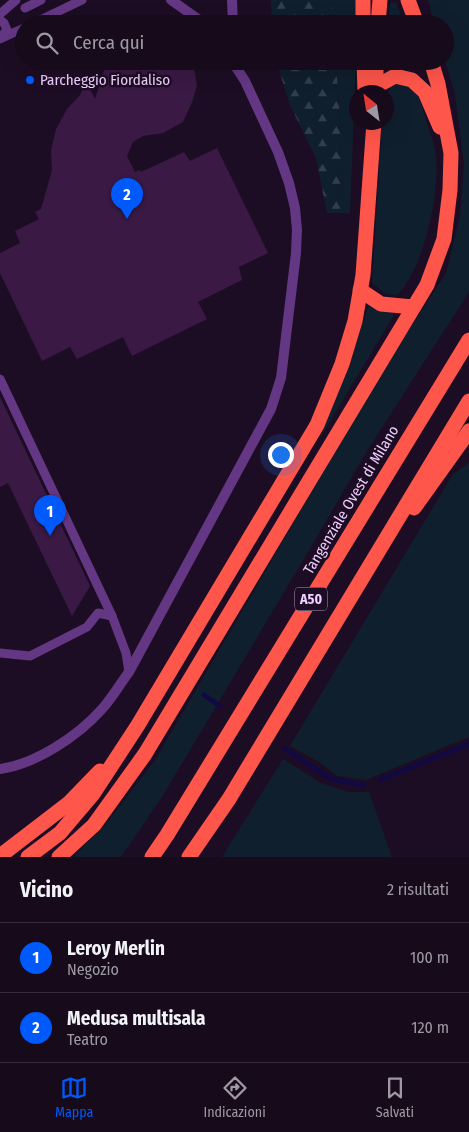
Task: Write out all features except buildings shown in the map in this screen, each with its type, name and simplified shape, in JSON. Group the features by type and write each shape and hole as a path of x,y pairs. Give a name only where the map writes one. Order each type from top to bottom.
{"highway":[{"path":"363,0 364,15"},
{"path":"379,15 380,0"},
{"path":"408,0 414,15"},
{"path":"418,0 420,15"},
{"path":"367,70 371,85"},
{"path":"374,85 375,70"},
{"path":"59,857 94,825 145,754 427,285 444,239 450,190 451,153 438,84 433,70"},
{"path":"380,85 394,76 412,80 425,92 451,153"},
{"path":"365,130 366,214"},
{"path":"28,857 60,833 88,801 138,725 317,425 342,364 355,321 360,290 373,130"},
{"path":"360,290 381,304 413,307"},
{"name":"Tangenziale Ovest di Milano","path":"152,857 469,340"},
{"name":"A50","path":"189,857 229,799 469,401"},
{"path":"369,564 416,505 469,431"},
{"path":"3,855 69,803 122,748"}],"street":[{"path":"171,0 192,15"},
{"path":"232,0 233,15"},
{"path":"0,769 32,760 57,746 102,710 129,672 271,409 281,378 296,253 297,230 295,208 289,183 278,152 245,81 238,70"},
{"path":"243,70 245,81"}],"lane":[{"path":"0,14 16,0"},
{"path":"25,8 41,0"},
{"path":"51,15 82,0"},
{"path":"0,20 4,23 7,30 0,39"},
{"path":"0,39 15,32"},
{"path":"0,379 112,616 126,653 129,672"},
{"path":"0,653 30,656 87,627 98,613 112,616"}],"green space":[{"path":"271,0 332,0 333,15 272,15"},
{"path":"332,0 357,0 356,15 333,15"},
{"path":"428,0 469,0 469,292 365,454 162,797 121,857 73,857 102,829 155,760 380,375 446,273 460,216 464,164 455,94 448,70 454,70 454,15 432,15"},
{"path":"396,2 401,15 389,15 390,3"},
{"path":"279,70 337,70 342,153 343,213 327,213 316,158 290,105"},
{"path":"337,70 356,70 355,85 349,85 349,130 353,130 350,214 343,213 342,153"},
{"path":"405,82 418,97 433,142 436,166 433,205 423,247 407,283 397,295 386,294 372,283 382,130 394,130 394,85"},
{"path":"369,303 395,313 320,438 318,436 349,368"},
{"path":"469,463 469,737 366,780 337,776 319,762 290,746 453,474"},
{"path":"283,759 321,783 348,792 369,792 392,857 222,857"}],"waterway":[{"path":"204,695 220,706"},
{"path":"380,780 469,744"},
{"path":"285,749 331,779 363,785"}],"place":[{"name":"Parcheggio Fiordaliso","path":"30,80"},
{"name":"Medusa multisala","path":"127,219"},
{"name":"Leroy Merlin","path":"50,536"}]}
